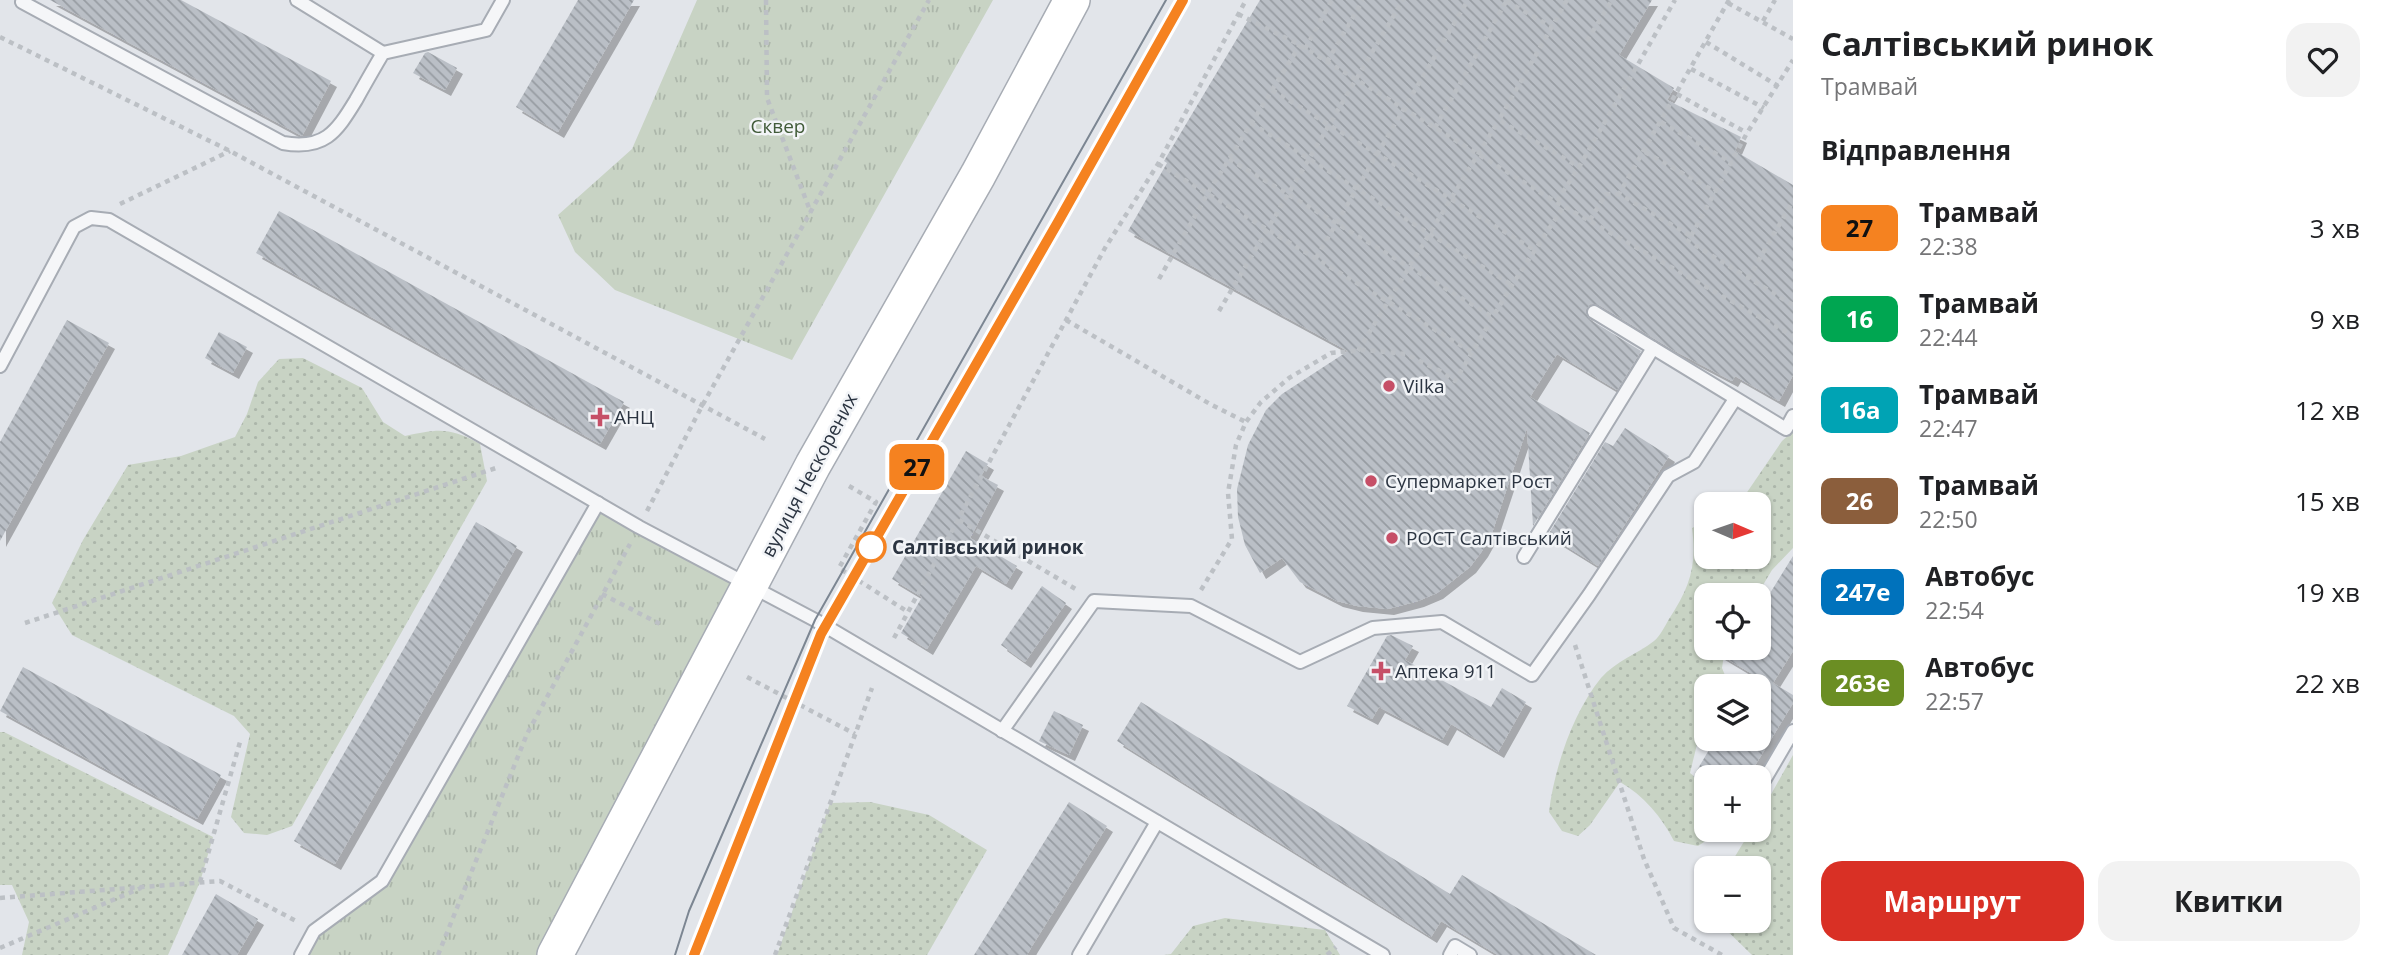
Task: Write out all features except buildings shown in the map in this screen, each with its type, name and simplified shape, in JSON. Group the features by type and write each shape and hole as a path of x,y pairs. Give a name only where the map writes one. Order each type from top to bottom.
{"main road":[{"name":"вулиця Нескорених","path":"555,955 830,433 978,175 1072,0"}],"lane":[{"path":"297,0 383,53 486,30 503,0"},
{"path":"22,2 283,143 314,144 329,137 340,126 383,53"},
{"path":"0,366 74,227 91,218 109,220 639,527 815,620 1382,955"},
{"path":"1594,312 1786,429 1793,416"},
{"path":"1524,557 1653,348"},
{"path":"1002,731 1094,601 1191,606 1300,662 1373,628 1442,622 1532,675 1668,476 1694,462 1735,400"},
{"path":"300,955 314,931 382,881 598,503"},
{"path":"1771,769 1793,731"},
{"path":"1079,955 1157,822"},
{"path":"1450,955 1455,946 1470,955"}],"path":[{"path":"766,0 767,98 811,213"},
{"path":"439,955 527,734 702,405 929,0"},
{"path":"894,638 1105,248 1158,164 1246,0"},
{"path":"1159,279 1251,123 1332,0"},
{"path":"1327,62 1363,0"},
{"path":"1219,311 1403,0"},
{"path":"1316,258 1468,0"},
{"path":"1358,351 1499,120 1567,0"},
{"path":"1587,41 1612,0"},
{"path":"1556,202 1675,0"},
{"path":"1763,21 1775,0"},
{"path":"1435,128 1507,1 1552,27"},
{"path":"1619,194 1729,1 1793,39"},
{"path":"1238,14 1302,47 1556,202 1793,336"},
{"path":"0,37 230,151 765,439"},
{"path":"1706,42 1778,86"},
{"path":"1793,60 1748,133 1688,241 1793,305"},
{"path":"1691,69 1764,108"},
{"path":"1272,90 1536,251"},
{"path":"1677,94 1748,133"},
{"path":"1499,120 1579,167"},
{"path":"1661,122 1732,163"},
{"path":"1251,123 1512,285"},
{"path":"91,218 230,151"},
{"path":"1645,152 1716,192"},
{"path":"1229,159 1493,317"},
{"path":"1158,164 1472,352"},
{"path":"1590,220 1606,194 1619,194 1691,236"},
{"path":"1748,279 1793,201"},
{"path":"1191,606 1232,539 1228,493 1230,470 1236,445 1246,422 1261,402 1309,365 1331,354 1358,351 1384,350 1406,354 1455,381 1512,285 1564,206"},
{"path":"1066,320 1246,422"},
{"path":"25,623 523,459"},
{"path":"849,486 876,502 839,568 908,612"},
{"path":"959,520 1094,601"},
{"path":"602,594 660,624"},
{"path":"1568,624 1644,859 1674,928 1722,955"},
{"path":"747,677 855,734"},
{"path":"775,955 872,688"},
{"path":"200,882 240,742"},
{"path":"0,898 220,881 314,931"},
{"path":"0,948 144,887"}],"green space":[{"name":"Сквер","path":"697,0 993,0 792,360 615,290 575,252 558,215 632,149"},
{"path":"303,358 362,388 383,422 405,436 444,431 480,444 487,481 292,826 267,835 244,833 231,817 250,734 234,716 72,635 52,603 83,540 128,465 181,456 235,437 247,414 258,382 279,359"},
{"path":"1793,431 1793,548 1772,570 1764,583 1694,583 1694,660 1723,660 1724,674 1694,674 1695,751 1690,773 1694,776 1694,842 1704,842 1698,846 1674,841 1651,807 1620,782 1590,825 1578,836 1562,831 1549,812 1555,778 1566,742 1582,707 1601,678 1620,662 1654,641 1662,631 1682,597 1690,576 1692,528 1694,527 1694,569 1771,569 1771,492 1747,492 1782,441"},
{"path":"598,503 749,586 555,955 301,955 314,931 382,881"},
{"path":"0,732 213,837 200,882 168,955 22,955 29,922 12,885 0,885"},
{"path":"1793,755 1793,955 1752,955 1729,933 1771,933 1771,856 1735,856 1744,842 1771,842 1771,794"},
{"path":"870,802 929,815 987,850 927,955 777,955 830,803"},
{"path":"1225,918 1325,930 1340,955 1164,955 1171,954 1193,926"}],"tram line":[{"path":"675,955 689,911 815,620 1166,0"},
{"path":"694,955 821,634 1183,0"},
{"name":"27","path":"694,955 821,634 1183,0"}],"place":[{"name":"Vilka","path":"1389,386"},
{"name":"АНЦ","path":"600,417"},
{"name":"Супермаркет Рост","path":"1371,481"},
{"name":"РОСТ Салтівський","path":"1392,538"},
{"name":"Салтівський ринок","path":"871,547"},
{"name":"Аптека 911","path":"1381,671"}]}
